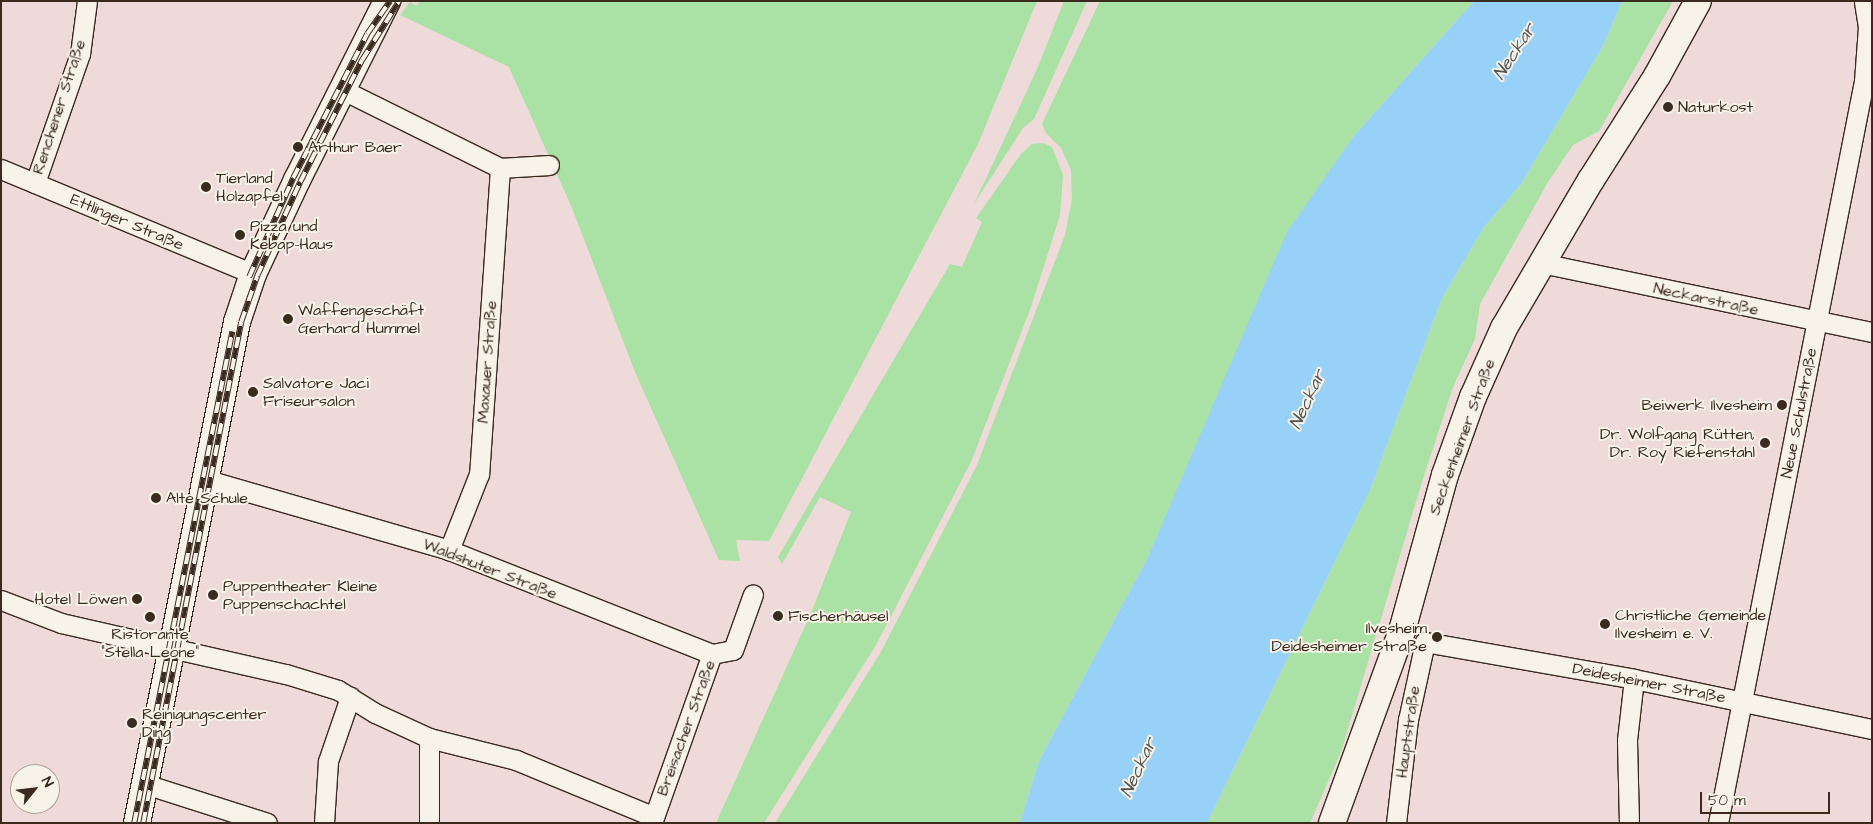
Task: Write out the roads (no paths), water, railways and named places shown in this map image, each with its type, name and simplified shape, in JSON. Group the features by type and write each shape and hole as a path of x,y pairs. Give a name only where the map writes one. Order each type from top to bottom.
{"main road":[{"path":"137,823 237,322 253,274 387,1"},
{"name":"Seckenheimer Straße","path":"1332,823 1402,631 1440,490 1473,397 1504,328 1541,263 1657,76 1698,1"}],"street":[{"name":"Renchener Straße","path":"35,183 80,54 88,1"},
{"name":"Neue Schulstraße","path":"1718,823 1817,322 1868,81 1868,28 1864,1"},
{"path":"343,90 500,168 549,164"},
{"name":"Maxauer Straße","path":"449,550 479,474 500,168"},
{"name":"Ettlinger Straße","path":"1,169 253,274"},
{"name":"Neckarstraße","path":"1541,263 1872,332"},
{"name":"Waldshuter Straße","path":"206,480 449,550 712,654"},
{"name":"Breisacher Straße","path":"653,820 712,654 733,650 752,594"},
{"path":"1,600 61,623 286,674 338,690 429,738 516,760 653,820"},
{"name":"Deidesheimer Straße","path":"1425,642 1634,679 1872,729"},
{"name":"Hauptstraße","path":"1396,823 1408,720 1425,642"},
{"path":"1630,823 1627,740 1634,679"},
{"path":"324,823 328,761 350,698"},
{"path":"429,738 430,823"},
{"path":"145,784 267,823"}],"water":[{"name":"Neckar","path":"1474,1 1622,1 1603,46 1521,184 1484,227 1442,298 1370,490 1207,823 1020,823 1039,761 1148,557 1287,232 1353,137"}],"railway":[{"path":"249,277 293,178 367,34 390,1"},
{"path":"143,823 241,322 257,276 300,182 362,60 399,1"},
{"path":"134,823 232,332"}],"place":[{"name":"Naturkost","path":"1668,107"},
{"name":"Arthur Baer","path":"298,147"},
{"name":"Tierland Holzapfel","path":"206,187"},
{"name":"Pizza und Kebap-Haus","path":"240,235"},
{"name":"Waffengeschäft Gerhard Hummel","path":"288,319"},
{"name":"Salvatore Jaci Friseursalon","path":"253,392"},
{"name":"Beiwerk Ilvesheim","path":"1782,405"},
{"name":"Dr. Wolfgang Rütten, Dr. Roy Riefenstahl","path":"1765,443"},
{"name":"Alte Schule","path":"156,498"},
{"name":"Puppentheater Kleine Puppenschachtel","path":"213,595"},
{"name":"Hotel Löwen","path":"137,599"},
{"name":"Fischerhäusel","path":"778,616"},
{"name":"Ristorante \"Stella Leone\"","path":"150,617"},
{"name":"Christliche Gemeinde Ilvesheim e. V.","path":"1605,624"},
{"name":"Ilvesheim Deidesheimer Straße","path":"1437,637"},
{"name":"Reinigungscenter Ding","path":"132,723"}]}
